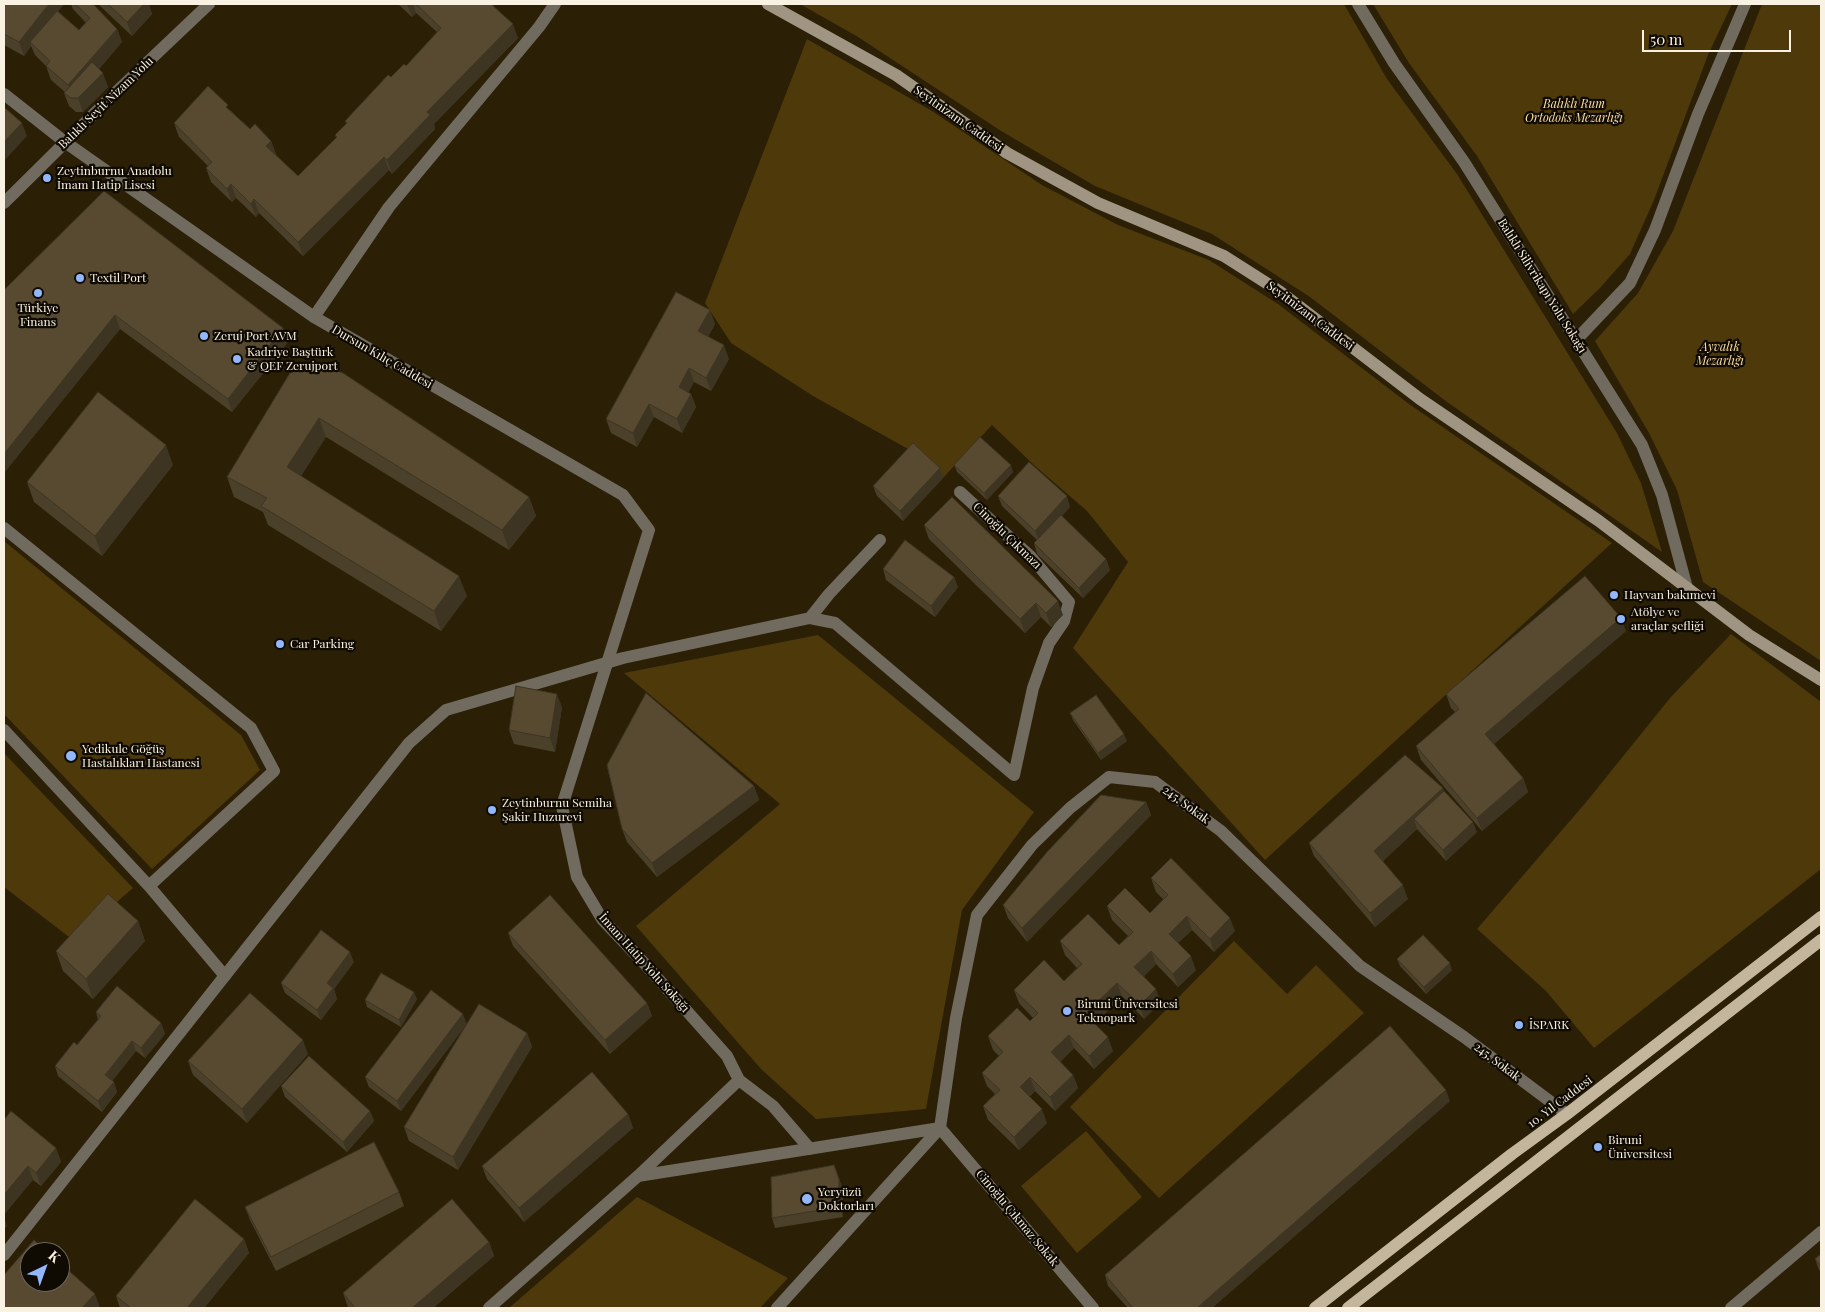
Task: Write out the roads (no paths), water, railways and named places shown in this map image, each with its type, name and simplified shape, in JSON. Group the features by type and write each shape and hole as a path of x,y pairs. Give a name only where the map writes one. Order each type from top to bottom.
{"main road":[{"name":"Seyitnizam Caddesi","path":"768,4 896,75 1006,153 1098,203 1224,256 1280,291 1420,400 1599,521 1749,635 1821,680"},
{"name":"10. Yıl Caddesi","path":"1315,1308 1821,917"},
{"path":"1348,1308 1821,940"}],"street":[{"name":"Balıklı Seyit Nizam Yolu","path":"4,203 208,4"},
{"path":"314,317 389,207 539,27 555,4"},
{"name":"Balıklı Silivrikapı Yolu Sokağı","path":"1358,4 1394,63 1464,162 1642,445 1662,495 1687,588"},
{"path":"1576,340 1630,283 1655,230 1698,114 1745,4"},
{"name":"Dursun Kılıç Caddesi","path":"4,94 65,142 314,317 623,495 649,530 608,662"},
{"name":"Cinoğlu Çıkmazı","path":"810,618 835,623 1014,775 1033,688 1049,643 1064,621 1069,602 1032,556 960,492"},
{"path":"4,528 251,728 274,771 149,886"},
{"path":"4,1255 409,743 446,710 608,662 810,618 829,594 880,540"},
{"name":"İmam Hatip Yolu Sokağı","path":"608,662 562,806 577,877 602,919 727,1056 739,1080"},
{"path":"4,730 149,886 225,976"},
{"name":"245. Sokak","path":"940,1128 956,1018 977,915 1032,846 1070,808 1108,777 1155,782 1199,814 1221,831 1360,966 1464,1037 1567,1114"},
{"path":"489,1308 638,1176 739,1080 773,1106 810,1149"},
{"path":"638,1176 940,1128"},
{"path":"777,1308 940,1128"},
{"name":"Cinoğlu Çıkmaz Sokak","path":"940,1128 1093,1308"},
{"path":"1731,1308 1821,1232"}],"place":[{"name":"Zeytinburnu Anadolu İmam Hatip Lisesi","path":"47,178"},
{"name":"Textil Port","path":"80,278"},
{"name":"Türkiye Finans","path":"38,293"},
{"name":"Zeruj Port AVM","path":"204,336"},
{"name":"Kadriye Baştürk & QEF Zerujport","path":"237,359"},
{"name":"Hayvan bakımevi","path":"1614,595"},
{"name":"Atölye ve araçlar şefliği","path":"1621,619"},
{"name":"Car Parking","path":"280,644"},
{"name":"Yedikule Göğüş Hastalıkları Hastanesi","path":"71,756"},
{"name":"Zeytinburnu Semiha Şakir Huzurevi","path":"492,810"},
{"name":"Biruni Üniversitesi Teknopark","path":"1067,1011"},
{"name":"İSPARK","path":"1519,1025"},
{"name":"Biruni Üniversitesi","path":"1598,1147"},
{"name":"Yeryüzü Doktorları","path":"807,1199"}],"park label":[{"name":"Balıklı Rum Ortodoks Mezarlığı","path":"1574,111"},
{"name":"Ayvalık Mezarlığı","path":"1720,354"}]}
